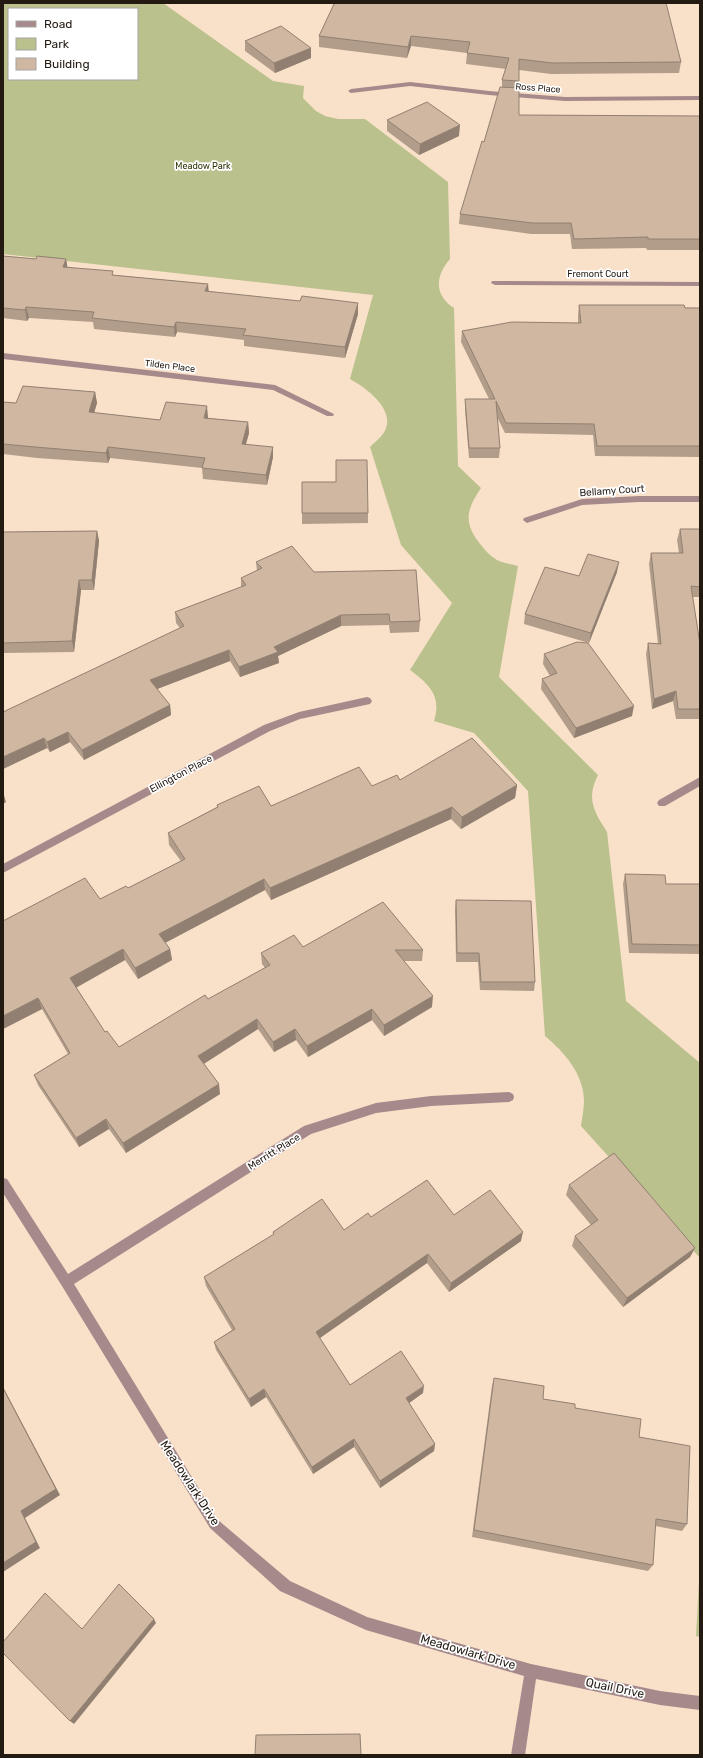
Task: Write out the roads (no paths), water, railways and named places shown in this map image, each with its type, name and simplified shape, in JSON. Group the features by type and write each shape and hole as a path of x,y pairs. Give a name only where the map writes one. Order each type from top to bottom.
{"street":[{"name":"Ross Place","path":"351,91 410,84 489,93 565,99 700,98"},
{"name":"Fremont Court","path":"495,283 700,284"},
{"name":"Tilden Place","path":"3,356 274,388 330,414"},
{"name":"Bellamy Court","path":"527,520 582,502 639,499 700,499"},
{"name":"Ellington Place","path":"3,869 268,728 299,716 367,701"},
{"path":"662,803 700,781"},
{"name":"Merritt Place","path":"66,1282 308,1130 376,1108 431,1102 509,1097"},
{"name":"Meadowlark Drive","path":"3,1183 66,1282 214,1524 285,1586 366,1623 530,1671"},
{"path":"518,1755 530,1671"},
{"name":"Quail Drive","path":"530,1671 660,1698 700,1703"}],"park label":[{"name":"Meadow Park","path":"203,166"}]}
